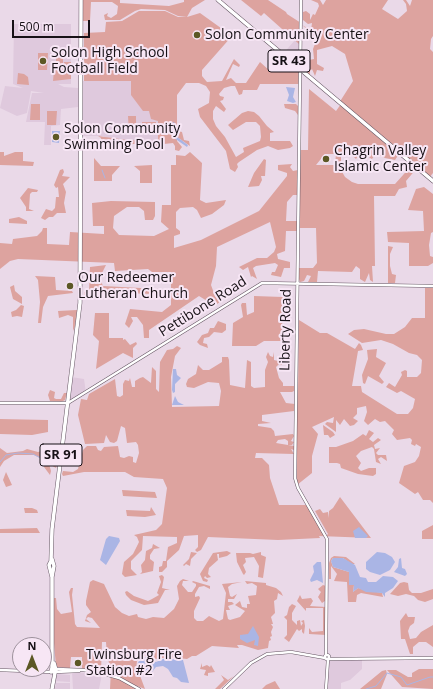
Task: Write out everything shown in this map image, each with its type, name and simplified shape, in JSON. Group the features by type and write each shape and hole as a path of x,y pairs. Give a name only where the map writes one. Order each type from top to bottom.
{"main road":[{"name":"SR 91","path":"53,687 51,565 52,529 80,302 82,0"},
{"name":"SR 43","path":"218,0 433,181"}],"street":[{"name":"Liberty Road","path":"301,0 295,478 298,488 326,536 326,689"},
{"name":"Pettibone Road","path":"0,403 68,403 74,401 257,285 266,283 433,286"},
{"path":"69,397 74,401"},
{"path":"224,689 251,663 265,655 284,652 316,657 433,658"},
{"path":"0,670 96,672 118,678 139,689"}],"shaded area":[{"path":"81,0 120,0 120,3 169,6 184,2 184,0 205,0 192,8 187,17 178,16 165,10 141,9 120,20 105,20 104,15 108,13 107,16 111,18 117,14 118,6 112,2 91,2 90,21 81,21"},
{"path":"241,0 268,0 301,23 300,45 264,13 261,16"},
{"path":"311,0 320,0 323,5 326,0 388,0 382,9 398,19 407,11 406,4 403,0 406,0 410,6 412,0 433,0 433,36 431,39 430,49 433,52 433,173 429,178 417,168 406,181 407,187 399,189 395,196 374,196 375,266 372,266 373,282 370,280 369,273 365,282 360,279 360,269 356,266 352,272 318,271 317,282 308,282 311,276 307,275 304,281 300,282 298,276 299,268 313,268 317,263 316,228 298,228 298,231 286,231 285,251 277,254 278,259 290,262 290,268 284,268 281,277 271,275 272,272 275,272 278,265 275,263 256,266 253,268 257,279 252,276 251,277 248,267 243,270 239,267 257,258 267,258 274,252 276,247 270,222 217,247 216,266 211,285 215,296 220,302 217,304 212,304 199,296 149,330 149,338 144,338 143,325 137,317 131,317 133,321 129,328 125,324 130,309 162,312 171,305 171,272 152,272 148,269 115,271 114,263 18,259 10,261 0,269 0,243 12,244 13,239 37,236 43,228 47,228 47,244 69,245 70,232 104,234 104,226 93,226 92,203 111,201 155,202 155,216 153,220 145,220 144,211 139,207 127,207 114,216 113,228 119,235 154,236 169,229 161,222 162,205 171,205 171,165 176,165 176,155 185,156 190,152 202,163 200,200 206,203 226,200 224,205 212,214 201,218 197,210 193,207 180,208 176,212 176,228 180,231 180,234 174,236 174,248 201,240 259,211 287,176 287,173 278,170 278,165 292,164 290,167 293,171 298,170 299,150 308,150 309,89 336,111 341,104 339,103 353,81 345,54 332,46 317,50 317,64 324,68 323,71 317,70 315,76 312,69 310,71 310,75 304,70 307,68 307,65 302,63 302,59 314,59 313,49 315,44 312,33 302,25 311,30 312,23 308,24 303,20 303,12 306,11 310,14 310,20 313,14 315,15 319,6 318,3","holes":["325,154 336,154 335,165 316,165","351,154 356,159 358,156 364,159 367,156 372,159 374,156 382,156 395,160 399,154 412,165 395,184 358,184 345,177 341,170 341,155","293,195 298,195 298,221 286,221 287,202"]},
{"path":"139,11 165,11 178,17 187,17 200,13 232,36 202,70 202,76 207,82 222,81 234,59 240,65 239,67 233,64 226,80 231,78 236,83 246,83 260,62 270,71 274,71 280,64 283,69 290,61 300,70 300,84 260,84 257,90 243,90 242,94 239,95 235,86 224,88 219,94 220,96 224,97 223,100 220,101 226,109 224,112 216,106 213,111 213,119 216,126 225,137 236,157 244,152 243,148 260,141 260,126 256,122 246,122 233,130 228,125 242,113 248,111 254,112 259,116 274,132 270,133 270,141 290,141 293,146 278,150 268,146 257,150 237,164 238,167 235,172 230,169 226,151 200,117 198,109 209,103 210,92 206,86 199,83 186,83 177,95 177,134 178,131 182,132 184,140 189,141 190,146 177,137 177,141 182,147 179,151 175,150 173,143 164,144 163,147 143,147 142,144 121,144 117,148 106,147 105,145 100,148 102,144 101,138 98,136 127,140 158,141 158,121 151,119 149,111 143,111 131,95 131,81 84,81 84,33 105,32 106,22 122,21"},
{"path":"14,24 71,24 71,84 58,84 64,87 78,88 78,107 61,109 60,125 51,126 51,145 44,145 45,122 26,122 32,93 44,93 31,91 27,113 17,116 0,108 5,86 23,88 13,84"},
{"path":"295,40 300,45 300,70 282,55"},
{"name":"Solon High School Football Field","path":"38,53 48,53 47,70 38,70"},
{"path":"56,53 63,53 63,67 64,62 71,62 71,79 53,81 54,70 56,68"},
{"path":"18,73 24,74 28,77 29,85 17,84"},
{"path":"81,81 131,81 149,111 158,120 158,141 112,141 103,136 81,136"},
{"path":"31,104 40,104 40,120 30,120"},
{"path":"284,104 296,104 298,106 298,115 295,111 285,108"},
{"path":"47,111 57,111 56,125 47,125"},
{"path":"128,116 136,116 136,133 129,133"},
{"path":"142,122 156,122 156,130 142,130"},
{"path":"0,152 4,152 4,156 15,152 23,152 23,161 34,162 33,166 0,165"},
{"path":"94,158 101,166 120,166 112,175 112,181 94,181"},
{"path":"264,159 266,160 265,176 261,176 262,180 259,186 248,187 254,173"},
{"path":"152,165 152,183 140,183 140,171 134,166"},
{"path":"63,169 64,172 62,176 70,177 63,184 66,192 64,203 66,213 57,213 53,217 49,217 45,220 41,218 46,209 52,211 55,208 56,197 59,197 58,187 56,188 54,185 60,170"},
{"path":"424,187 433,194 433,232 431,233 429,245 430,256 433,257 433,263 428,266 409,266 409,243 388,242 387,232 424,231 423,211 408,210 416,189"},
{"path":"28,188 38,190 37,192 32,192 30,194 29,209 34,211 26,211 26,207 20,198"},
{"path":"19,217 27,221 27,224 9,223 9,219"},
{"path":"388,246 393,247 390,254 390,266 392,274 396,275 395,283 388,283"},
{"path":"106,265 102,273 101,281 103,286 159,289 158,294 112,293 84,297 84,292 89,291 90,267"},
{"path":"35,276 55,277 56,290 72,291 73,293 48,296 43,307 41,323 38,323 40,302 38,280"},
{"path":"14,285 15,291 22,297 22,304 13,299 10,287"},
{"path":"425,288 433,288 433,503 430,500 423,500 418,492 415,494 399,483 404,466 415,462 419,456 421,447 416,444 415,446 411,444 412,440 410,438 397,440 392,434 394,430 385,421 380,422 375,419 368,425 364,421 367,412 366,406 357,408 357,414 353,418 358,421 354,425 350,426 344,419 340,425 336,420 336,432 325,424 327,422 333,423 334,417 312,427 318,434 312,456 312,473 297,485 296,390 298,390 299,320 320,333 327,333 355,349 359,343 363,350 358,351 352,386 361,386 362,392 397,414 408,414 413,408 415,399 401,391 397,393 386,387 389,383 395,387 402,375 401,372 405,370 407,371 407,377 417,377 421,373 422,360 417,355 409,353 393,344 381,340 362,343 348,334 354,330 364,329 386,334 394,334 405,327 412,318 425,318"},
{"path":"254,296 283,297 282,341 264,341 256,346 232,346 233,323 243,317 242,303 246,303 247,315 254,312"},
{"path":"21,305 24,306 22,317 12,317 11,312 16,310"},
{"path":"77,310 73,331 73,317 68,315 59,318 58,311"},
{"path":"95,313 109,313 109,338 123,338 123,340 125,339 130,345 136,342 137,344 133,348 133,358 123,353 96,369 99,341 93,335"},
{"path":"218,321 226,324 226,330 222,333 214,332 209,337 204,338 203,343 207,344 208,348 200,345 197,342 202,335 208,333 210,328 214,328"},
{"path":"177,346 181,348 175,356 171,377 172,407 219,406 221,391 219,383 208,382 194,388 187,387 186,384 188,379 196,374 198,365 203,370 209,370 222,362 222,357 228,357 229,360 230,385 245,388 247,360 251,362 251,386 254,388 265,387 265,370 268,362 266,357 268,352 270,356 273,357 274,352 274,360 282,362 282,365 279,364 276,367 283,386 294,386 294,391 292,392 280,392 286,403 295,404 294,411 262,415 262,421 271,423 258,424 258,426 271,428 274,431 275,436 293,434 294,436 291,441 294,442 292,445 288,445 294,446 294,450 291,449 294,454 256,453 255,458 262,458 269,465 270,478 279,505 308,505 326,536 328,534 315,511 320,509 323,513 328,512 329,518 329,511 333,508 340,497 371,538 319,536 320,538 278,540 208,537 201,550 197,552 195,550 198,547 198,535 184,536 179,550 167,561 167,567 162,572 159,572 159,567 162,566 163,561 166,561 168,547 177,543 177,537 143,536 142,550 131,561 131,569 137,575 125,577 122,574 124,562 133,554 139,542 137,537 134,535 156,530 162,524 167,488 163,479 134,477 125,472 84,472 63,476 62,474 63,471 73,472 78,469 83,450 87,446 96,446 98,450 101,451 104,447 118,446 120,457 133,457 133,462 136,463 139,453 138,445 136,442 127,443 125,428 121,426 117,441 114,443 110,442 106,435 104,443 85,444 78,415 81,399 87,400 89,394 115,379 117,396 120,397 123,395 123,384 125,380 129,381 130,378 132,387 135,387 135,381 143,377 151,383 152,367 156,371 156,389 159,392 160,362 167,350 173,349","holes":["285,439 288,441 288,445 276,443 278,440"]},
{"path":"377,349 376,357 386,363 379,376 384,382 382,384 368,376 365,384 363,383 362,375 368,359 367,350"},
{"path":"71,377 84,379 86,393 68,403"},
{"path":"50,390 55,392 54,398 56,399 61,399 64,393 67,393 65,400 61,402 50,401 48,395"},
{"path":"0,419 48,420 48,432 32,435 0,434"},
{"path":"323,425 335,435 330,438 328,435 324,435"},
{"path":"369,430 374,433 369,439 373,442 378,438 381,440 374,445 375,449 380,448 376,453 378,455 386,455 387,461 381,457 378,459 381,464 376,462 374,449 372,447 361,451 356,456 361,463 358,468 361,471 369,468 376,468 376,474 373,476 358,474 341,468 340,464 329,463 329,447 336,447 353,441 363,434 366,436"},
{"path":"0,448 7,453 27,449 38,452 45,450 50,453 56,452 57,449 59,450 59,454 52,455 51,461 57,465 56,468 49,464 51,471 50,475 44,467 46,461 34,455 14,455 4,461 0,467"},
{"path":"6,472 12,485 6,487 3,480"},
{"path":"122,490 155,492 157,498 123,496"},
{"path":"151,507 156,515 145,517 127,516 126,510 150,511"},
{"path":"24,508 32,508 37,510 38,513 25,513"},
{"path":"433,525 433,539 422,539 422,531"},
{"path":"37,528 40,533 0,533 0,529"},
{"path":"153,544 160,548 154,549 150,555 150,559 154,562 153,571 140,574 142,572 141,565 145,560 146,551 152,548"},
{"path":"227,551 231,553 227,556 219,558 219,554 217,554 218,560 209,568 208,574 211,577 207,578 205,576 204,578 208,580 207,582 203,581 200,574 213,553"},
{"path":"191,552 197,553 191,559 190,566 186,564 184,566 183,565 189,559"},
{"path":"261,552 261,555 266,557 263,578 258,577 259,566 254,557 245,558 246,562 243,565 246,572 244,575 237,562 236,553 253,554"},
{"path":"334,556 346,557 355,564 351,564 343,558 333,558 331,561 333,567 349,572 350,585 354,585 353,592 358,588 382,593 383,597 361,593 357,595 356,602 348,602 347,582 334,581 337,574 331,566 331,579 329,579 329,563 331,558"},
{"path":"162,575 164,577 162,588 170,590 165,590 158,603 144,605 131,600 126,595 125,592 127,591 134,596 148,601 152,599 159,595 157,593 161,582 159,576"},
{"path":"183,579 189,581 183,581 182,585 188,592 192,592 196,586 196,584 192,582 193,581 210,586 210,589 204,586 199,587 195,594 195,597 199,596 200,598 194,611 194,618 197,621 203,621 209,616 219,621 223,619 226,593 222,584 242,582 232,584 228,587 230,596 232,597 237,594 234,599 228,599 228,602 232,602 234,604 228,606 230,610 226,610 228,619 230,620 240,617 245,611 235,605 240,601 242,607 247,608 247,604 250,604 248,596 256,595 257,586 252,583 247,584 245,581 266,583 266,585 276,588 281,592 283,596 278,593 277,599 274,601 275,613 271,617 273,624 271,624 273,627 268,648 258,650 242,645 237,645 239,648 212,646 196,656 192,656 187,659 168,657 156,659 145,656 137,661 135,676 136,673 139,673 145,689 137,686 138,689 110,689 111,669 107,656 106,642 102,642 101,672 82,669 82,657 71,657 70,668 56,667 53,631 54,598 56,598 57,609 61,614 72,612 69,592 71,588 73,588 72,595 75,624 77,627 100,628 92,618 88,617 86,619 91,623 85,621 87,615 91,612 86,605 86,601 90,582 93,580 104,584 115,607 122,613 129,616 137,614 138,617 146,619 153,617 164,618 174,609 179,599 177,586"},
{"path":"400,583 408,583 409,590 412,593 421,593 433,589 433,599 425,602 418,600 414,596 406,594 398,596 390,594"},
{"path":"323,585 326,586 325,601 322,603 318,597 321,592 318,589"},
{"path":"300,595 302,599 311,598 313,601 310,606 326,607 326,635 309,634 309,628 312,632 323,631 323,608 306,608 306,611 297,601"},
{"path":"292,604 296,606 292,613 292,620 297,625 297,621 300,620 301,626 303,623 301,621 304,620 305,626 304,634 302,629 299,631 297,629 289,642 284,638 287,635 287,620 284,617 287,615 289,607"},
{"path":"406,613 408,617 415,617 414,623 410,626 408,631 410,639 416,638 421,632 433,625 433,647 426,642 419,642 413,647 413,654 410,654 405,639 401,639 400,621"},
{"path":"329,658 362,658 362,669 350,680 341,683 341,689 326,689"},
{"path":"202,663 202,667 207,665 210,667 211,665 215,672 208,673 208,676 204,675 206,670 200,669"},
{"path":"419,669 433,669 433,689 402,687 387,670 396,670 408,677 412,677 412,673"},
{"path":"386,670 387,674 381,689 360,689 382,671"},
{"path":"72,672 102,674 99,689 73,689"},
{"path":"57,674 70,675 70,682 55,681"},
{"path":"221,675 228,680 234,676 220,689 215,689 224,680"},
{"path":"275,681 280,689 262,689 266,685"},
{"path":"56,683 70,683 70,689 55,689"}],"water":[{"path":"286,87 295,88 293,97 296,102 293,103 287,101 289,95"},
{"path":"173,122 175,123 176,136 188,145 187,147 174,138 172,130"},
{"name":"Solon Community Swimming Pool","path":"52,131 60,131 59,143 52,142"},
{"path":"173,369 176,369 177,375 181,378 175,384 175,392 173,393 172,390"},
{"path":"175,396 178,402 184,405 172,405"},
{"path":"359,527 368,536 366,538 355,538 353,531"},
{"path":"109,536 119,538 120,541 106,565 100,560 106,539"},
{"path":"377,552 385,553 392,557 395,562 390,570 380,575 366,569 366,562"},
{"path":"333,558 343,558 355,565 360,577 366,578 368,582 376,582 383,576 393,577 398,581 393,588 385,593 385,597 382,593 366,592 358,588 353,592 354,585 349,585 349,572 333,567 331,561"},
{"path":"401,558 402,568 405,569 407,574 405,576 394,572 398,567 399,559"},
{"path":"317,562 321,562 323,583 317,580 311,582 310,580 314,572 313,566"},
{"path":"253,626 259,637 258,646 254,645 255,640 247,643 240,639 240,635 248,634"},
{"path":"145,657 156,662 168,657 175,660 183,660 189,683 181,682 177,678 173,677 168,669 163,666 156,667 152,672 143,672 139,677 139,673 134,671 139,661"}],"waterway":[{"path":"102,170 105,178"},
{"path":"0,462 6,455 18,453 33,454 56,466"},
{"path":"366,689 376,686 387,673 401,677 407,685 433,677"}],"place":[{"name":"Solon Community Center","path":"197,35"},
{"name":"Solon High School Football Field","path":"43,61"},
{"name":"Solon Community Swimming Pool","path":"56,137"},
{"name":"Chagrin Valley Islamic Center","path":"326,159"},
{"name":"Our Redeemer Lutheran Church","path":"70,286"},
{"name":"Twinsburg Fire Station #2","path":"78,663"}]}
